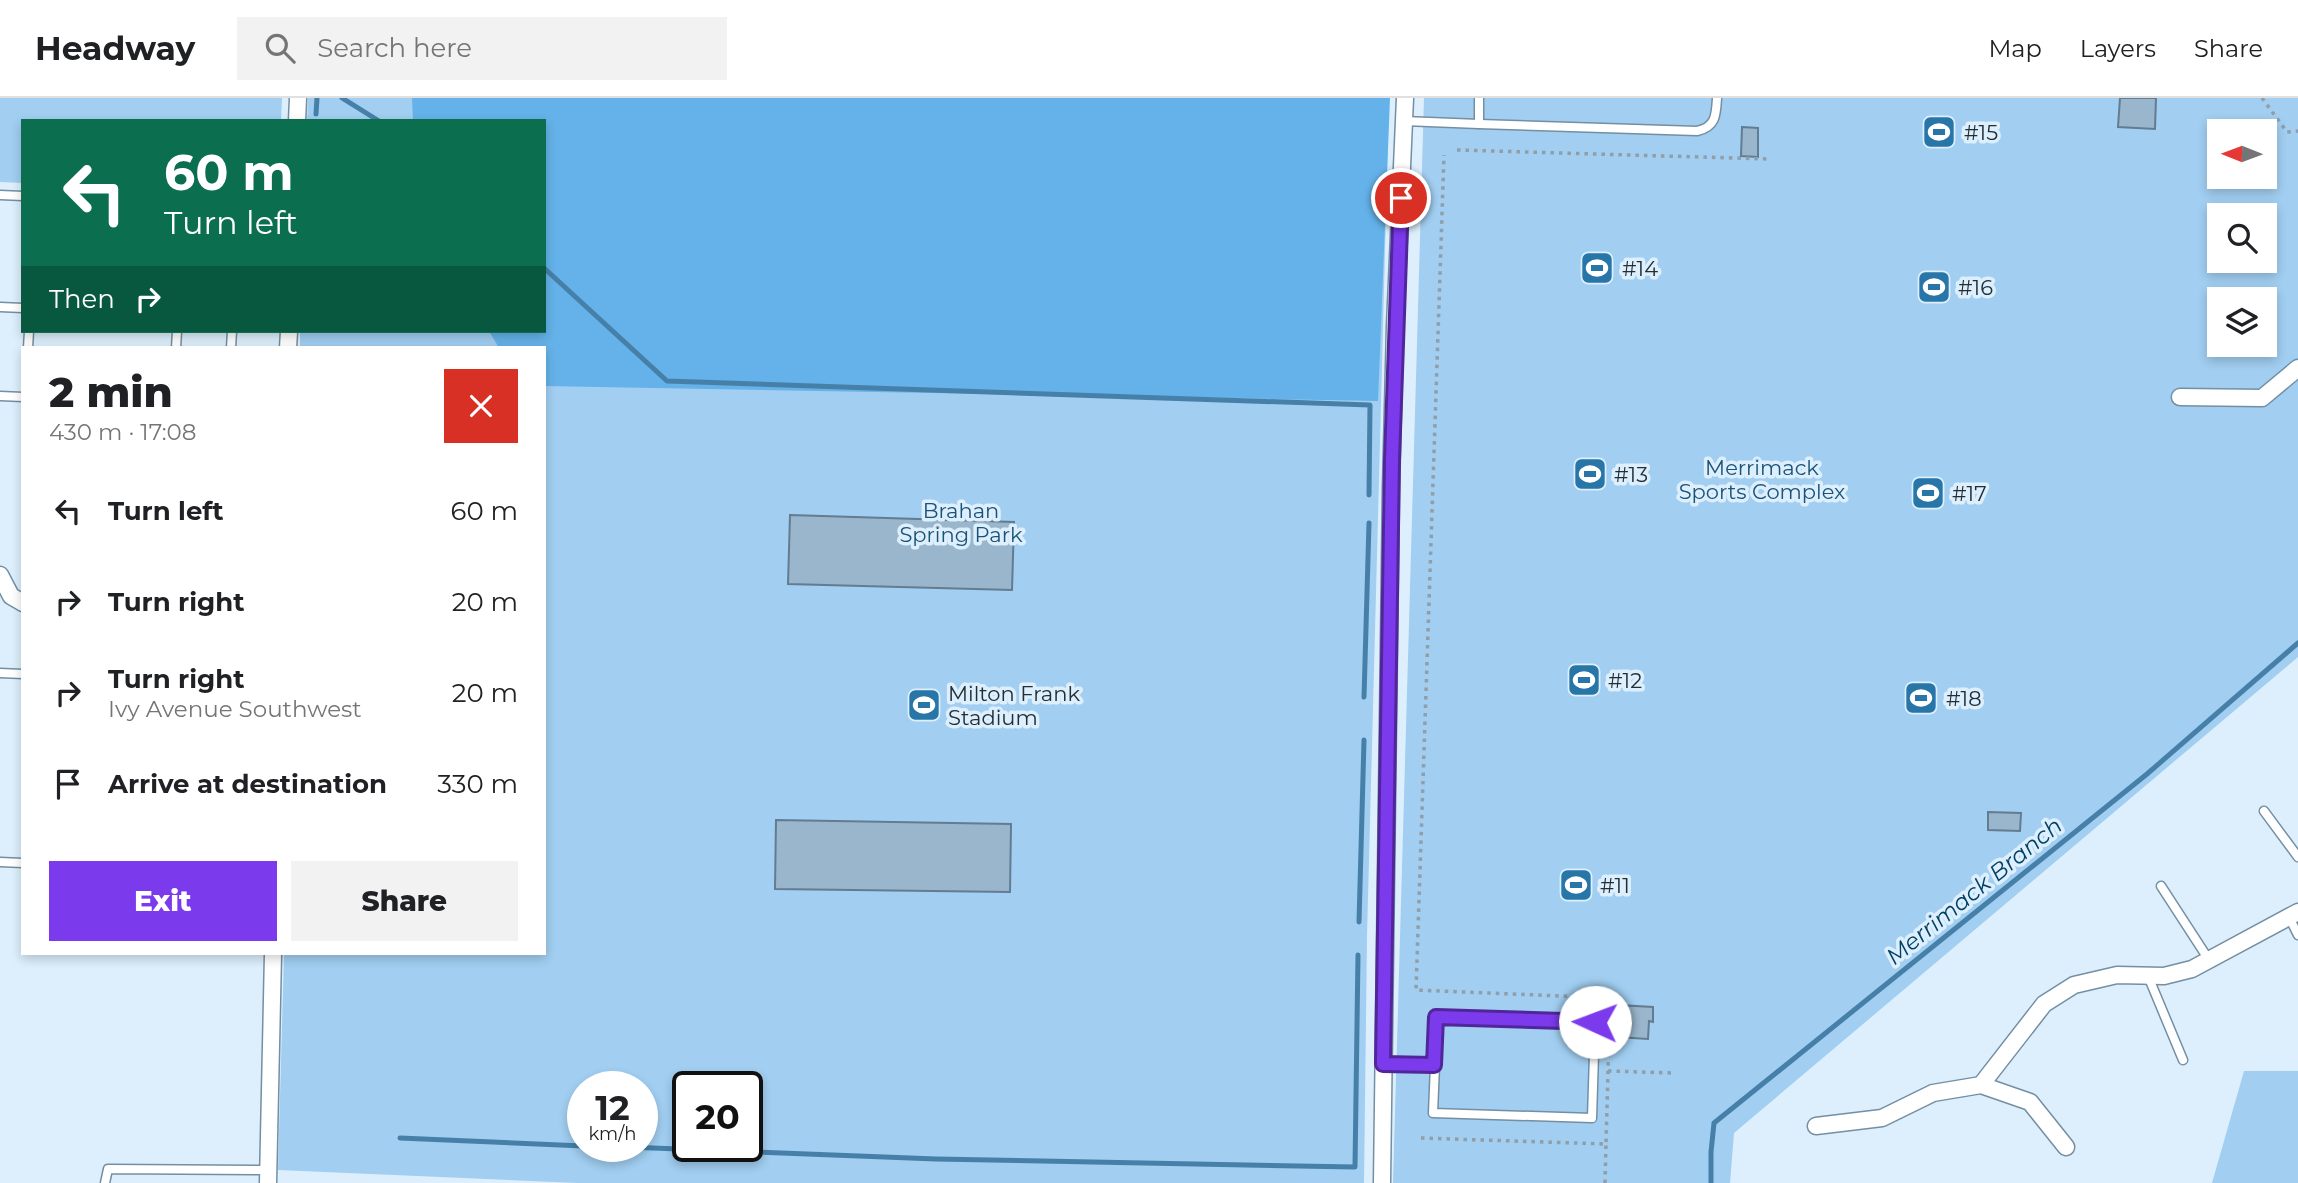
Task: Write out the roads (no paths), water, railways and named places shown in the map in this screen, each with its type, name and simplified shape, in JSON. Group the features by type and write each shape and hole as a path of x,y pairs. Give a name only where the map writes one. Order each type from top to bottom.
{"street":[{"path":"298,98 301,119"},
{"path":"1382,1183 1392,460 1405,98"},
{"path":"2180,397 2262,398 2298,368"},
{"path":"0,575 11,596 21,602"},
{"path":"1981,1084 2044,1004 2074,985 2117,975 2164,976 2183,972 2293,914"},
{"path":"269,1177 273,955"},
{"path":"1816,1126 1882,1118 1933,1093 1981,1084 2030,1102 2066,1147"}],"lane":[{"path":"1479,98 1479,124"},
{"path":"1404,121 1697,131 1713,124 1717,98"},
{"path":"0,195 21,196"},
{"path":"0,307 21,308"},
{"path":"0,396 21,397"},
{"path":"0,673 21,674"},
{"path":"2264,810 2298,857"},
{"path":"0,862 21,863"},
{"path":"2161,886 2209,960"},
{"path":"2293,914 2298,935"},
{"path":"2148,976 2183,1060"},
{"path":"1436,1017 1595,1022 1592,1118 1433,1113 1434,1065 1436,1017"},
{"path":"1383,1064 1434,1065"},
{"path":"106,1183 107,1169 269,1177"}],"waterway":[{"path":"316,114 317,98"},
{"path":"342,98 376,119"},
{"path":"546,270 667,381 1370,405 1369,495"},
{"path":"1364,697 1369,523"},
{"name":"Merrimack Branch","path":"1711,1183 1714,1123 2147,774 2298,643"},
{"path":"1359,922 1364,740"},
{"path":"658,1148 936,1159 1355,1167 1358,955"},
{"path":"400,1138 567,1145"}],"place":[{"name":"#15","path":"1939,132"},
{"name":"#14","path":"1597,268"},
{"name":"#16","path":"1934,287"},
{"name":"#13","path":"1590,474"},
{"name":"#17","path":"1928,493"},
{"name":"#12","path":"1584,680"},
{"name":"#18","path":"1921,698"},
{"name":"Milton Frank Stadium","path":"924,705"},
{"name":"#11","path":"1576,885"}],"park label":[{"name":"Merrimack Sports Complex","path":"1762,479"},
{"name":"Brahan Spring Park","path":"961,522"}]}
